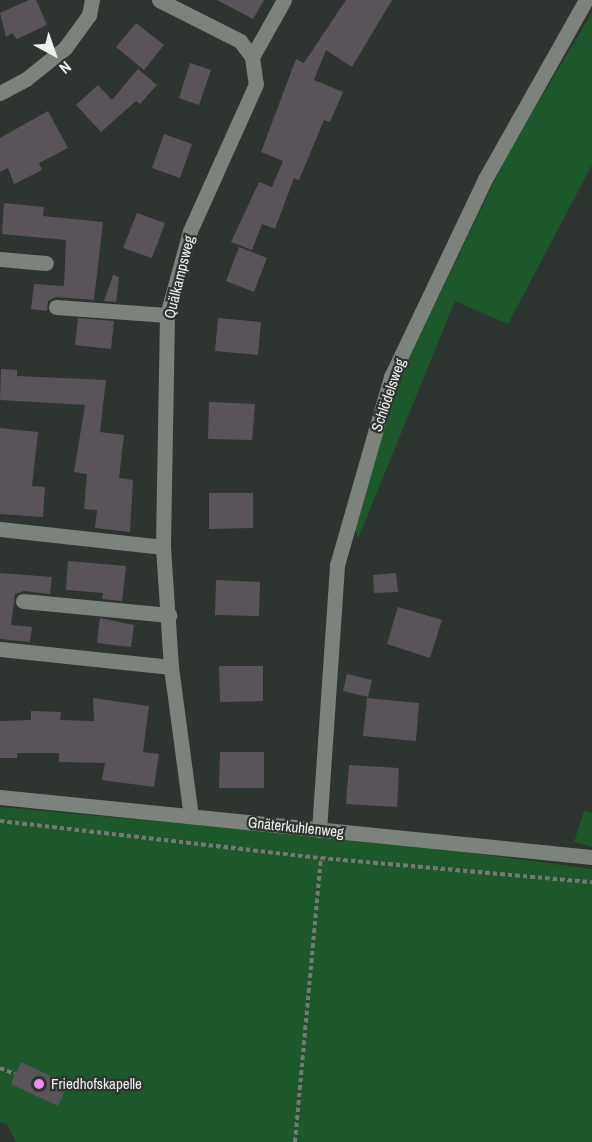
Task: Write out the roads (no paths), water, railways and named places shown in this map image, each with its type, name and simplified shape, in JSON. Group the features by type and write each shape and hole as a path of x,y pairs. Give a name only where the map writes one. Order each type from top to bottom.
{"street":[{"path":"0,93 26,79 65,48 89,15 92,0"},
{"path":"159,0 240,41 252,57 284,0"},
{"name":"Schlödelsweg","path":"319,830 337,565 391,377 484,179 586,0"},
{"name":"Quälkampsweg","path":"190,816 171,667 163,547 167,315 190,231 255,84 252,57"},
{"path":"0,259 46,263"},
{"path":"56,307 167,315"},
{"path":"0,529 163,547"},
{"path":"23,601 169,615"},
{"path":"0,649 171,667"},
{"name":"Gnäterkuhlenweg","path":"0,797 592,857"}],"place":[{"name":"Friedhofskapelle","path":"39,1084"}]}
